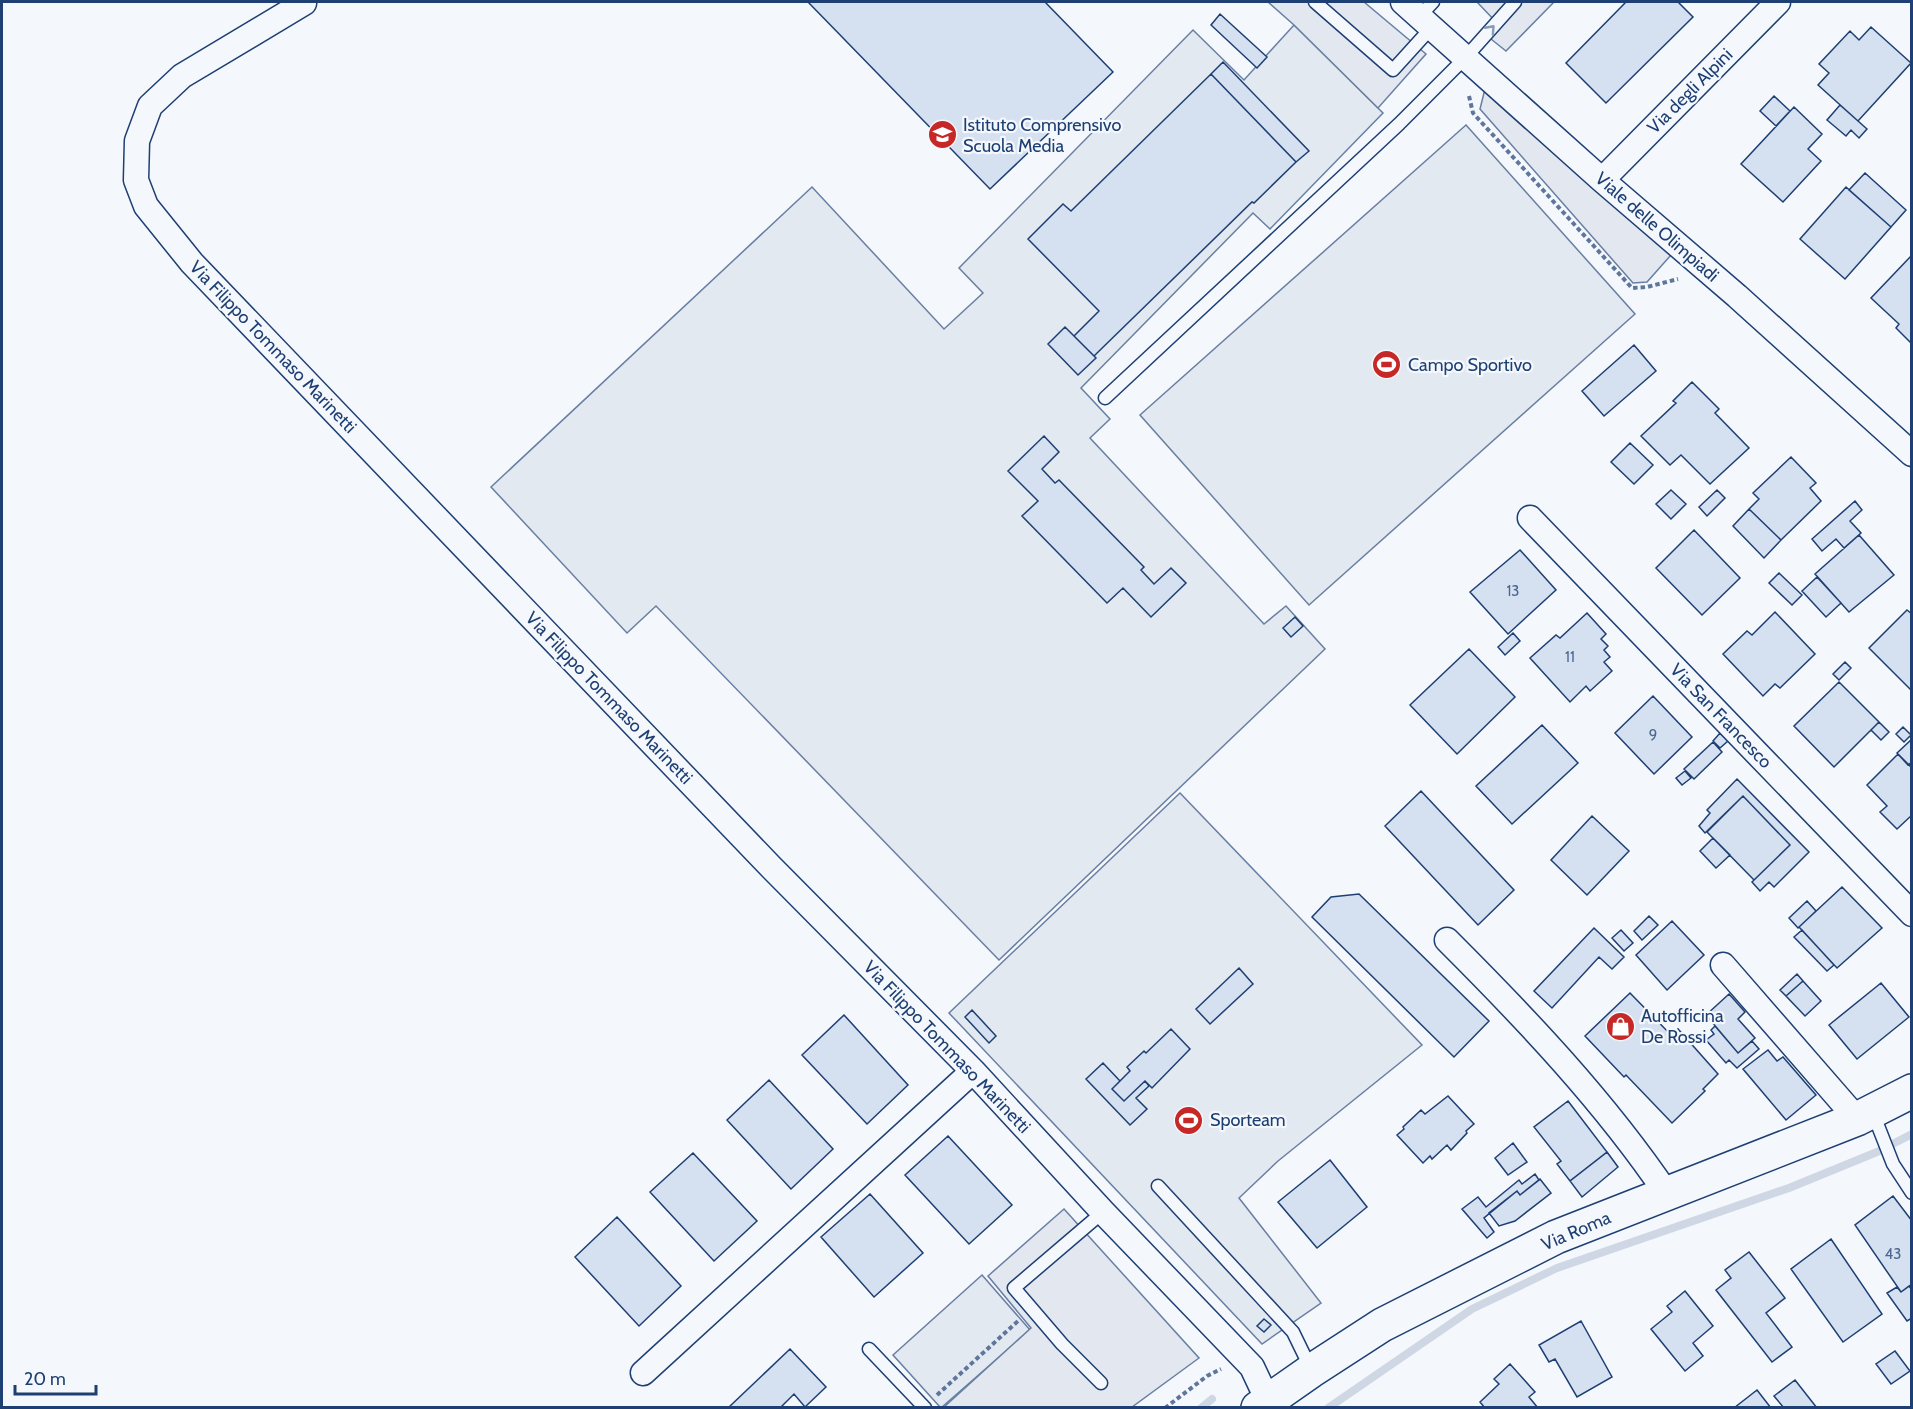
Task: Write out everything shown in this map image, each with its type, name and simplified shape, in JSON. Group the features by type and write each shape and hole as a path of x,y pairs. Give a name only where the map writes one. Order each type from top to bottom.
{"main road":[{"name":"Via Roma","path":"1263,1404 1382,1325 1557,1237 1870,1120 1911,1091"}],"street":[{"name":"Via degli Alpini","path":"1602,180 1778,2"},
{"name":"Via Filippo Tommaso Marinetti","path":"304,3 182,76 150,106 136,141 136,180 146,206 200,271 770,866 973,1071 1103,1212 1252,1367 1263,1404"},
{"name":"Viale delle Olimpiadi","path":"1422,12 1466,57 1602,180 1737,296 1911,454"},
{"name":"Via San Francesco","path":"1530,518 1911,914"},
{"path":"1447,940 1522,1015 1636,1149 1667,1194"},
{"path":"1723,965 1870,1120"},
{"path":"643,1373 973,1071"}],"lane":[{"path":"1315,2 1393,70 1422,12"},
{"path":"1105,398 1399,124 1466,57 1515,2"},
{"path":"1870,1120 1911,1193"},
{"path":"1158,1186 1293,1332 1311,1371"},
{"path":"1101,1383 1014,1288 1103,1212"},
{"path":"869,1349 925,1407"}],"path":[{"path":"1469,93 1473,113 1632,288 1647,287 1679,279 1688,283"},
{"path":"925,1407 1032,1308"}],"shaded area":[{"path":"1268,2 1364,2 1426,54 1378,108"},
{"path":"1477,2 1554,2 1506,51 1486,35 1497,23"},
{"path":"1294,25 1383,113 1270,229 1253,213 1081,388 1110,419 1090,438 1264,624 1286,606 1325,649 999,960 656,606 627,633 491,487 812,187 944,329 983,293 959,268 1193,30 1244,80"},
{"path":"1488,77 1679,246 1647,282 1633,283 1480,109"},
{"name":"Campo Sportivo","path":"1466,125 1635,314 1309,605 1140,415"},
{"name":"Sporteam","path":"1180,793 1422,1045 1278,1161 1239,1198 1321,1303 1262,1344 949,1013"},
{"path":"1064,1209 1199,1358 1132,1407 943,1408 1031,1328 988,1276"},
{"path":"982,1275 1030,1330 940,1407 893,1355"}],"building":[{"path":"808,2 1045,2 1113,72 990,189"},
{"path":"1626,2 1678,2 1693,17 1606,103 1566,63"},
{"path":"1220,14 1267,57 1257,68 1211,25"},
{"path":"1871,27 1911,63 1858,121 1818,85 1829,73 1819,64 1850,31 1859,40"},
{"path":"1223,62 1309,151 1296,162 1211,74"},
{"path":"1211,74 1296,162 1094,356 1074,336 1099,311 1028,239 1063,204 1071,211"},
{"path":"1774,96 1790,111 1776,126 1760,111"},
{"path":"1840,105 1867,129 1859,138 1851,130 1846,136 1827,120"},
{"path":"1794,107 1822,134 1808,149 1821,161 1783,202 1741,164"},
{"path":"1865,173 1906,210 1891,227 1849,190"},
{"path":"1846,187 1891,227 1845,279 1800,239"},
{"path":"1912,255 1911,343 1896,328 1899,324 1871,298"},
{"path":"1065,327 1096,358 1078,375 1048,344"},
{"path":"1634,345 1656,371 1604,416 1582,391"},
{"path":"1692,382 1719,409 1715,413 1749,448 1710,484 1681,455 1670,465 1641,436 1676,403 1673,401"},
{"path":"1044,436 1059,452 1042,469 1055,483 1059,480 1144,567 1141,570 1154,584 1171,568 1186,583 1151,617 1123,588 1107,603 1022,516 1038,501 1008,471"},
{"path":"1630,443 1653,465 1634,484 1611,462"},
{"path":"1791,457 1816,483 1810,488 1821,501 1781,540 1749,509 1759,499 1753,493"},
{"path":"1671,490 1686,504 1671,519 1656,504"},
{"path":"1717,490 1725,498 1707,516 1699,507"},
{"path":"1855,501 1862,510 1850,521 1861,533 1844,548 1836,539 1822,551 1812,539"},
{"path":"1749,509 1781,540 1764,558 1733,526"},
{"path":"1694,530 1740,578 1702,615 1656,568"},
{"path":"1859,535 1894,575 1849,612 1815,574"},
{"path":"1520,550 1556,590 1508,634 1470,592"},
{"path":"1779,573 1802,595 1792,605 1769,583"},
{"path":"1817,577 1841,603 1826,617 1802,591"},
{"path":"1907,610 1912,614 1912,691 1869,648"},
{"path":"1775,612 1815,654 1780,688 1775,684 1763,696 1723,654 1747,631 1752,635"},
{"path":"1587,613 1606,634 1601,639 1608,646 1604,650 1610,657 1604,662 1612,671 1590,691 1586,686 1570,702 1530,658 1556,635 1560,638"},
{"path":"1295,617 1303,626 1291,637 1283,628"},
{"path":"1513,633 1520,641 1505,655 1498,647"},
{"path":"1469,649 1515,697 1457,754 1410,705"},
{"path":"1845,662 1851,668 1839,680 1833,674"},
{"path":"1839,682 1879,722 1834,767 1794,726"},
{"path":"1653,696 1692,737 1654,774 1615,733"},
{"path":"1879,722 1889,732 1881,740 1871,730"},
{"path":"1542,725 1578,763 1512,824 1476,786"},
{"path":"1903,727 1911,735 1904,742 1896,734"},
{"path":"1720,733 1728,741 1720,748 1713,741"},
{"path":"1912,739 1912,762 1908,765 1897,753"},
{"path":"1713,742 1722,752 1694,779 1684,769"},
{"path":"1898,754 1912,768 1912,815 1897,829 1880,812 1887,806 1867,785"},
{"path":"1685,771 1691,778 1682,785 1676,778"},
{"path":"1737,779 1809,852 1774,887 1769,882 1760,891 1752,882 1790,845 1743,796 1705,833 1699,826 1710,813 1707,810"},
{"path":"1421,791 1514,890 1478,925 1385,826"},
{"path":"1743,796 1790,845 1754,880 1707,832"},
{"path":"1592,816 1629,851 1587,895 1551,860"},
{"path":"1713,838 1730,855 1716,868 1700,851"},
{"path":"1842,887 1882,928 1837,968 1799,927"},
{"path":"1359,894 1489,1021 1454,1057 1312,917 1331,897"},
{"path":"1807,901 1816,911 1798,928 1789,918"},
{"path":"1649,916 1658,925 1642,940 1634,931"},
{"path":"1672,921 1704,955 1667,990 1636,955"},
{"path":"1594,928 1624,957 1612,969 1599,957 1552,1008 1534,991"},
{"path":"1621,930 1633,943 1624,951 1612,938"},
{"path":"1802,930 1834,965 1827,971 1794,937"},
{"path":"1239,968 1253,984 1210,1024 1196,1009"},
{"path":"1797,974 1803,981 1786,996 1780,990"},
{"path":"1803,981 1821,1001 1805,1016 1786,996"},
{"path":"1881,983 1909,1017 1857,1059 1829,1025"},
{"path":"1630,993 1672,1036 1678,1029 1718,1074 1703,1089 1705,1091 1672,1123 1585,1036"},
{"path":"1729,994 1745,1012 1738,1019 1755,1038 1738,1053 1706,1015"},
{"path":"972,1010 996,1036 989,1043 965,1017"},
{"path":"844,1015 908,1085 867,1124 802,1055"},
{"path":"1715,1026 1738,1053 1752,1041 1759,1049 1737,1068 1729,1060 1726,1063 1706,1040 1714,1034 1711,1030"},
{"path":"1171,1029 1190,1049 1152,1088 1145,1081 1124,1101 1112,1089 1130,1071 1127,1067 1144,1051 1146,1053"},
{"path":"1768,1050 1777,1061 1783,1057 1816,1095 1786,1120 1743,1069"},
{"path":"1103,1063 1120,1081 1112,1089 1124,1101 1145,1081 1149,1086 1136,1098 1147,1109 1130,1125 1086,1079"},
{"path":"769,1080 833,1149 791,1189 727,1120"},
{"path":"1448,1096 1474,1124 1451,1150 1447,1145 1432,1159 1430,1156 1423,1163 1397,1135 1421,1110 1425,1114"},
{"path":"1568,1101 1607,1152 1570,1181 1557,1164 1561,1161 1534,1127"},
{"path":"948,1136 1012,1205 969,1244 905,1175"},
{"path":"1513,1143 1527,1162 1508,1175 1495,1158"},
{"path":"1607,1152 1618,1167 1582,1197 1570,1181"},
{"path":"693,1153 757,1221 714,1261 650,1192"},
{"path":"1330,1160 1367,1207 1317,1248 1278,1202"},
{"path":"1535,1174 1539,1180 1520,1195 1517,1191 1484,1218 1494,1232 1487,1238 1462,1209 1478,1197 1486,1207 1519,1180 1522,1184"},
{"path":"1540,1179 1551,1193 1515,1221 1499,1226 1489,1213 1517,1191 1520,1195"},
{"path":"870,1194 923,1253 874,1297 821,1237"},
{"path":"1893,1196 1912,1221 1912,1284 1901,1292 1855,1225"},
{"path":"617,1217 681,1286 639,1326 575,1257"},
{"path":"1831,1239 1882,1314 1843,1342 1791,1269"},
{"path":"1749,1252 1785,1298 1766,1313 1792,1347 1772,1362 1716,1290 1731,1278 1725,1270"},
{"path":"1909,1286 1912,1290 1912,1318 1907,1321 1887,1293 1897,1287 1901,1292"},
{"path":"1685,1291 1713,1326 1693,1343 1703,1356 1685,1371 1651,1329 1672,1312 1667,1306"},
{"path":"1264,1319 1271,1325 1264,1332 1257,1326"},
{"path":"1581,1321 1612,1377 1577,1397 1555,1359 1549,1362 1539,1345"},
{"path":"790,1349 826,1387 805,1407 794,1394 780,1408 728,1408"},
{"path":"1895,1351 1910,1371 1891,1384 1876,1364"},
{"path":"1510,1364 1535,1392 1529,1397 1538,1408 1485,1408 1480,1402 1499,1384 1494,1379"},
{"path":"1795,1380 1817,1408 1784,1408 1774,1396"},
{"path":"1757,1390 1771,1408 1734,1408"}],"waterway":[{"path":"1328,1408 1472,1309 1557,1268 1789,1188 1877,1152 1912,1134"},
{"path":"1201,1408 1212,1399"}],"place":[{"name":"Istituto Comprensivo Scuola Media","path":"942,135"},
{"name":"Campo Sportivo","path":"1387,365"},
{"name":"Autofficina De Rossi","path":"1620,1026"},
{"name":"Sporteam","path":"1189,1120"}]}
